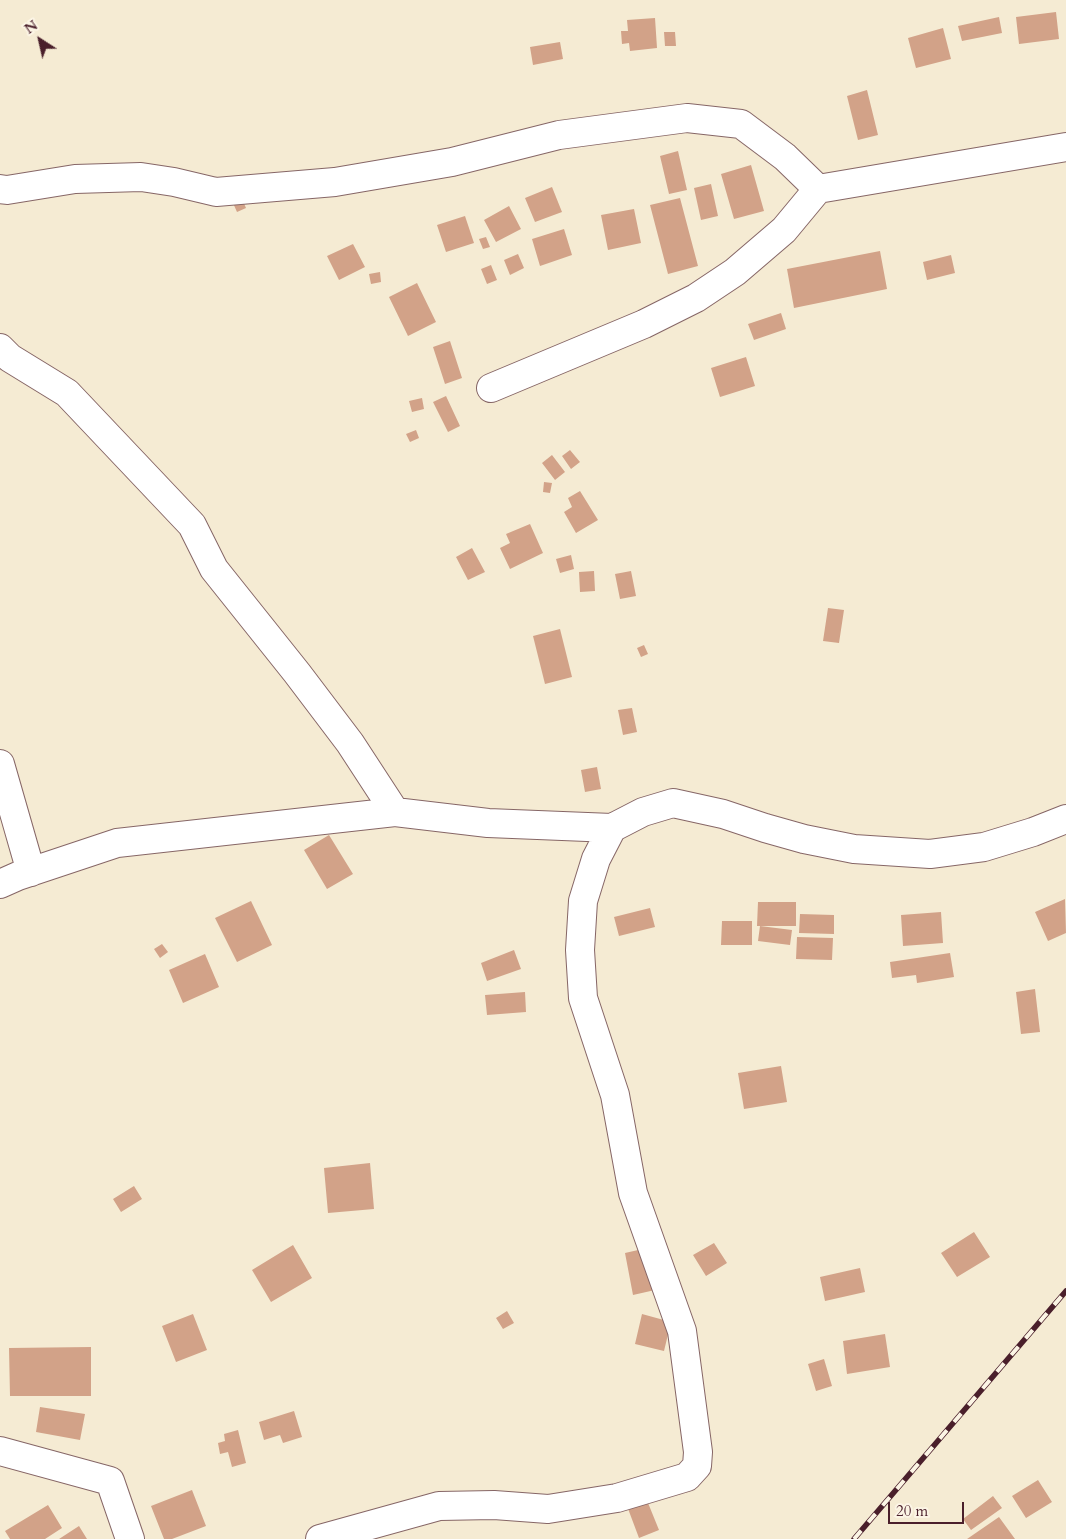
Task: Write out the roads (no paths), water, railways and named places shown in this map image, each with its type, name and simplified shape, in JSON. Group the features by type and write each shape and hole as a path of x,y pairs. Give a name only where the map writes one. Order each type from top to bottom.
{"street":[{"path":"0,189 7,190 75,179 141,177 174,182 216,192 335,182 452,162 559,135 688,118 741,124 785,157 818,188"},
{"path":"491,388 644,324 696,298 735,272 784,230 818,188 1066,147"},
{"path":"0,348 10,358 67,393 192,525 214,569 350,743 395,812"},
{"path":"0,764 31,872"},
{"path":"0,884 117,843 395,812 488,823 612,828 643,812 673,803 723,814 804,839 854,849 930,854 984,847 1033,832 1066,819"},
{"path":"320,1539 439,1506 494,1505 548,1509 617,1498 687,1477 697,1466 698,1452 682,1331 633,1193 615,1095 583,998 580,950 583,901 596,859 612,828"},
{"path":"0,1451 110,1481 130,1539"}],"railway":[{"path":"854,1539 1066,1291"}]}
